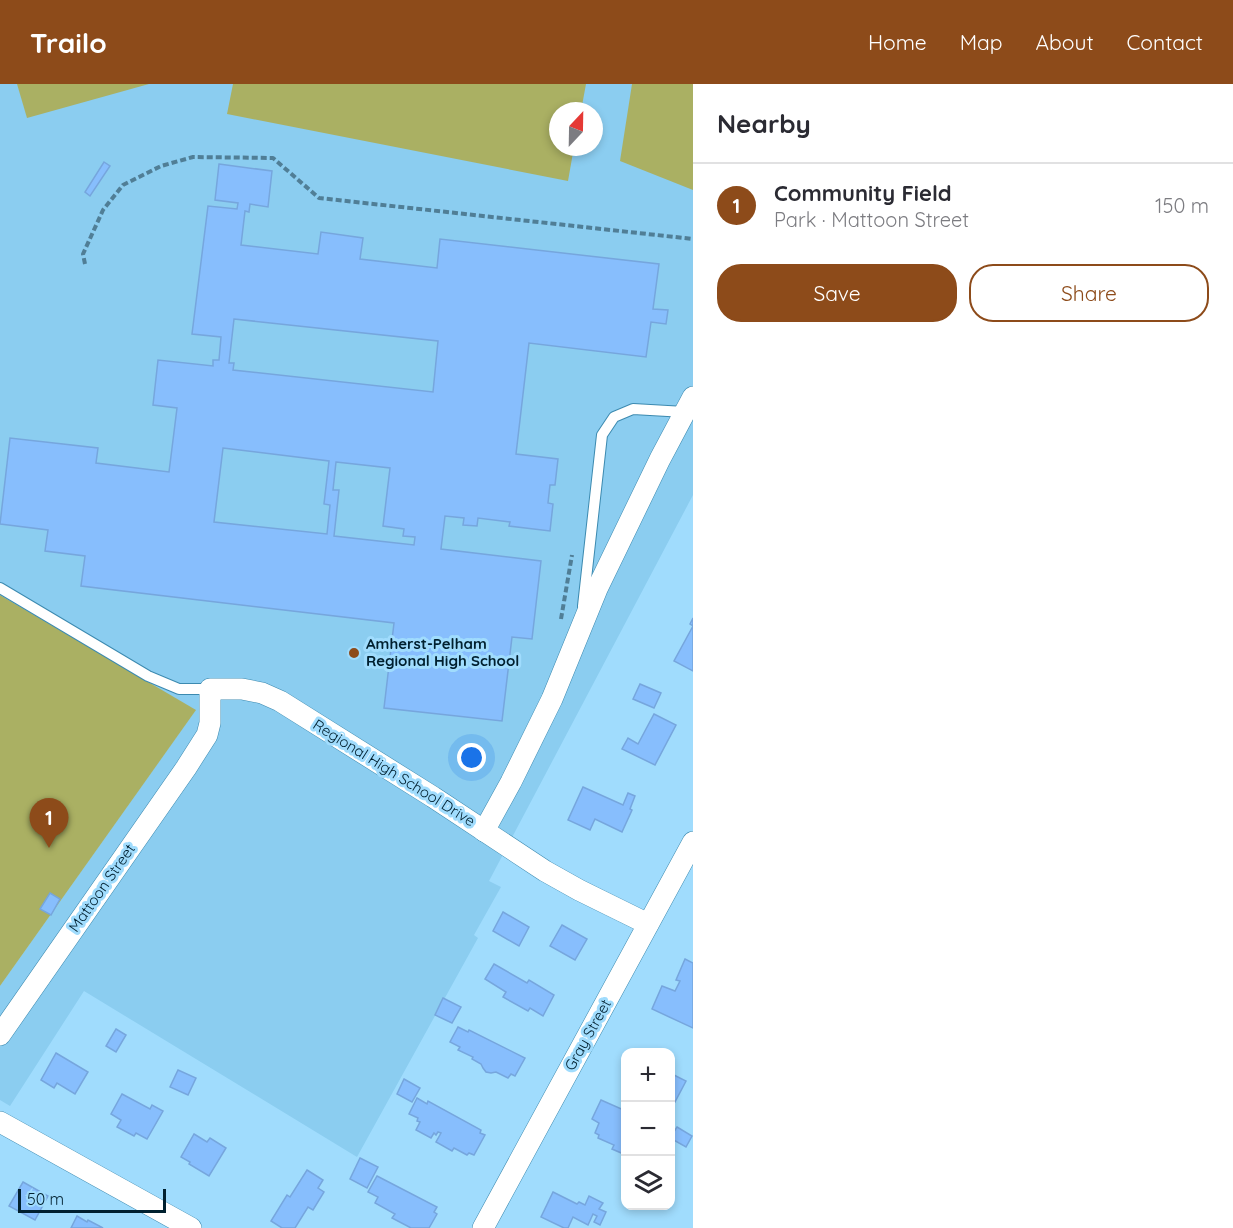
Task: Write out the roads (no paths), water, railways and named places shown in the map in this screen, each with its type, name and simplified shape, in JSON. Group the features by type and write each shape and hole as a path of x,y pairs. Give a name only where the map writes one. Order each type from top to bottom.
{"street":[{"name":"Regional High School Drive","path":"210,689 242,689 262,693 280,701 484,831 552,699 597,589 689,405"},
{"name":"Mattoon Street","path":"0,1035 207,735 210,723 210,689"},
{"path":"484,831 545,871 648,924"},
{"name":"Gray Street","path":"483,1228 693,842"},
{"path":"0,1122 156,1219 191,1228"}],"lane":[{"path":"580,630 602,435 614,417 633,409 689,405"},
{"name":"Regional High School Drive","path":"0,588 148,676 179,689 210,689"}],"place":[{"name":"Amherst-Pelham Regional High School","path":"354,653"},
{"name":"Community Field","path":"49,848"}]}
